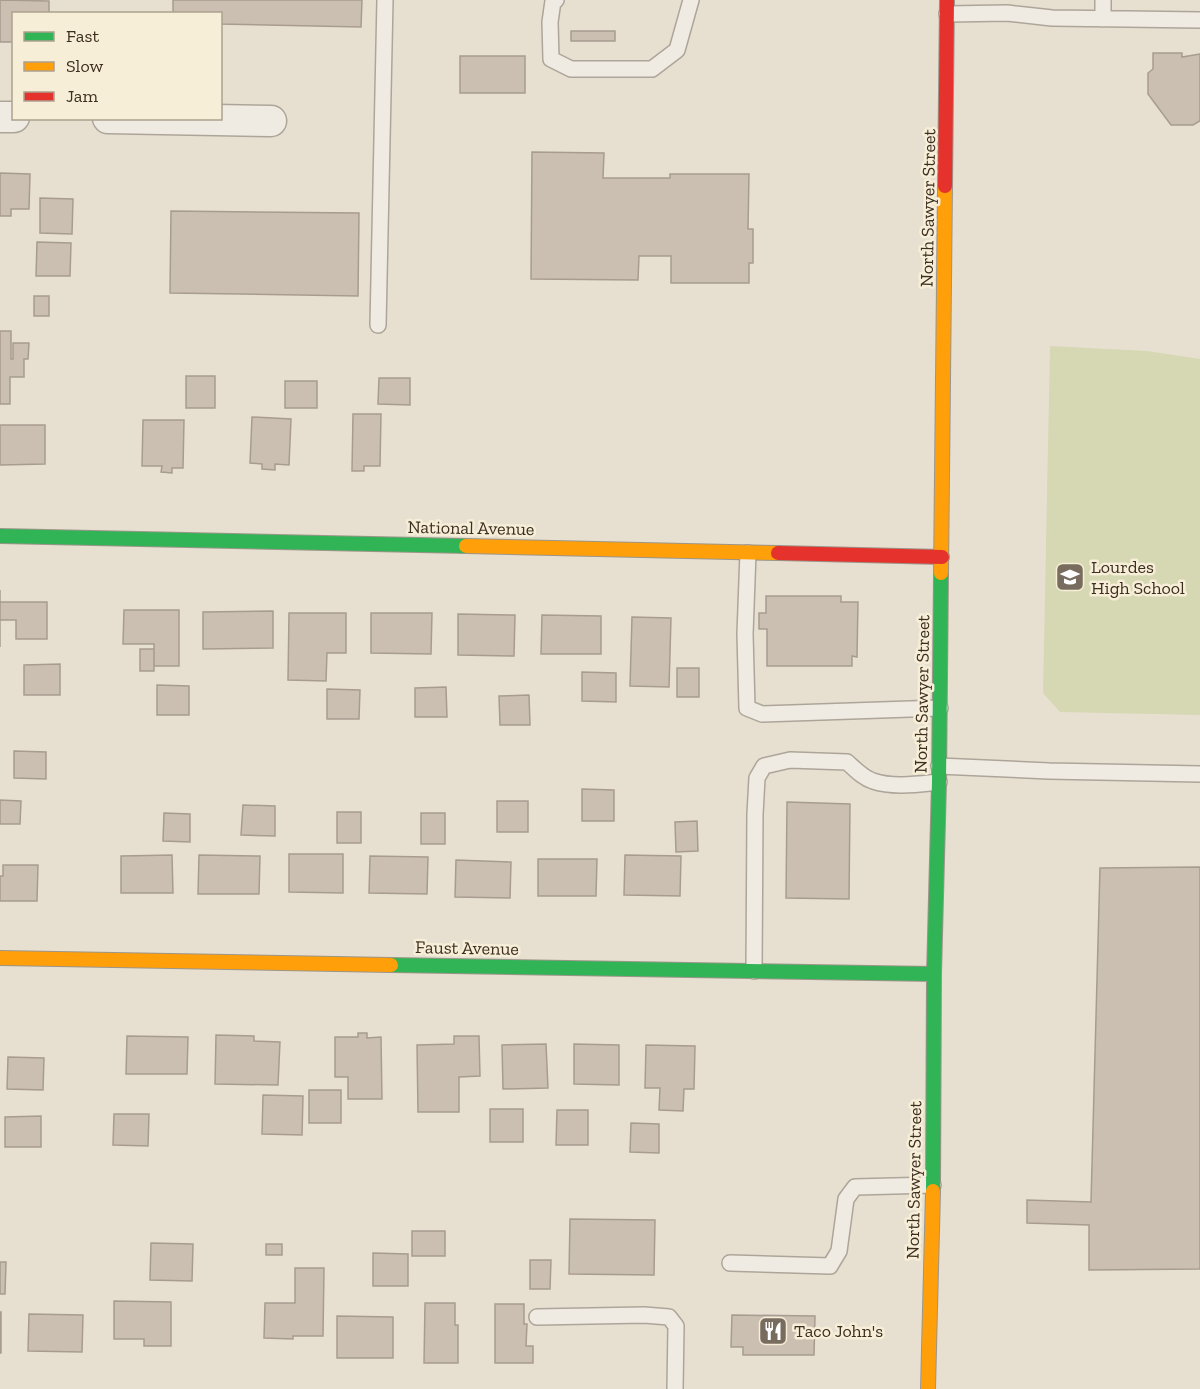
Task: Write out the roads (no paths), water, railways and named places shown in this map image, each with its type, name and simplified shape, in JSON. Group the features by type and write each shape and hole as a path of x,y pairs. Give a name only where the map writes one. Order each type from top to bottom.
{"street":[{"name":"North Sawyer Street","path":"928,1389 939,782 947,7"},
{"path":"217,120 271,121"},
{"name":"National Avenue","path":"0,536 942,556"},
{"name":"Faust Avenue","path":"0,958 934,974"}],"lane":[{"path":"378,325 385,0"},
{"path":"555,0 550,22 551,59 571,69 652,69 677,50 691,0"},
{"path":"1103,0 1103,19"},
{"path":"947,7 1052,18 1200,20"},
{"path":"748,553 745,634 747,708 762,714 940,708"},
{"path":"754,971 755,814 757,778 764,766 790,760 846,762 874,782 905,785 939,782"},
{"path":"939,766 1200,774"},
{"path":"730,1263 830,1266 839,1251 846,1199 855,1187 933,1185"},
{"path":"537,1317 644,1315 669,1317 676,1326 675,1389"}],"place":[{"name":"Lourdes High School","path":"1070,577"},
{"name":"Taco John's","path":"773,1331"}]}
